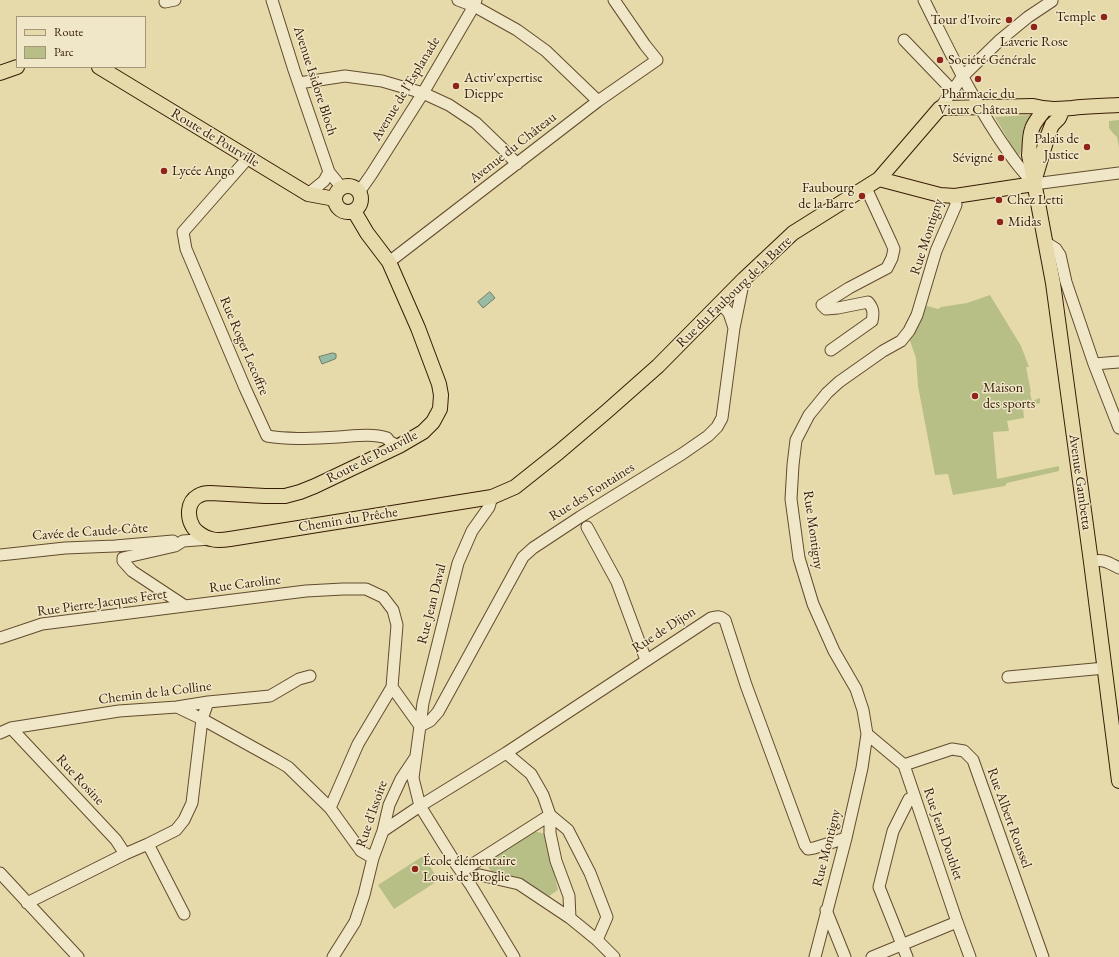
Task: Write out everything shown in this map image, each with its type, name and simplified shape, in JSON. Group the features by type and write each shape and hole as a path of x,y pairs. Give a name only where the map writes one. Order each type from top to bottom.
{"main road":[{"path":"0,73 16,67"},
{"name":"Route de Pourville","path":"101,68 308,194 338,194"},
{"path":"940,108 1033,106 1045,109 1065,109 1119,105"},
{"name":"Rue du Faubourg de la Barre","path":"492,497 515,487 559,452 658,366 744,279 793,233 879,179 940,108"},
{"path":"1045,109 1045,124 1048,135"},
{"name":"Avenue Gambetta","path":"1045,109 1032,127 1029,156 1045,242 1060,282 1091,562 1119,781"},
{"path":"879,179 940,195 955,196 1034,184 1048,135 1052,126 1065,109"},
{"path":"345,187 353,188 359,192 360,204 354,211 350,212 341,210 336,204 338,194 345,187"},
{"name":"Route de Pourville","path":"207,538 193,528 189,517 190,505 193,499 197,496 210,493 285,496 300,492 399,446 423,432 433,422 440,409 441,395 439,384 418,328 389,262 367,233 354,211"},
{"name":"Chemin du Prêche","path":"207,538 220,540 230,539 492,497"}],"street":[{"name":"Avenue Isidore Bloch","path":"272,0 294,70 338,194"},
{"path":"458,0 475,3 517,30 546,51 598,101"},
{"name":"Avenue du Château","path":"389,262 598,101 657,60 614,0"},
{"path":"924,0 980,107 1008,153 1034,184 1118,174"},
{"path":"940,108 963,76 1000,40 1052,0"},
{"name":"Avenue de l'Esplanade","path":"359,192 423,93 475,3"},
{"path":"904,40 952,90"},
{"path":"299,83 345,76 382,81 423,93 449,105 476,123 517,164"},
{"name":"Rue Roger Lecoffre","path":"248,158 183,232 186,249 267,436 280,438 326,438 378,436 387,438 390,442 399,446"},
{"path":"308,194 324,181 329,172"},
{"path":"831,350 872,321 874,313 868,302 826,309 822,305 849,288 887,268 892,258 894,249 866,188"},
{"name":"Rue Montigny","path":"815,957 826,910 846,838 862,768 867,734 863,710 856,689 834,651 813,604 799,558 791,499 792,465 796,440 809,415 827,393 846,377 883,351 901,341 909,331 917,316 936,251 956,205 955,196"},
{"name":"Rue des Fontaines","path":"420,726 430,721 438,712 522,557 562,528 682,454 708,436 718,427 722,418 734,328 744,279"},
{"path":"1060,282 1119,428"},
{"path":"720,303 729,313 734,328"},
{"path":"1094,364 1119,362"},
{"name":"Rue Jean Daval","path":"420,726 423,703 458,563 464,546 472,531 489,507 492,497"},
{"path":"587,527 617,582 646,660"},
{"path":"185,606 132,571 123,561 123,558 175,546 183,541 207,538"},
{"name":"Cavée de Caude-Côte","path":"0,555 65,548 183,541"},
{"path":"1091,562 1097,560 1106,561 1119,568"},
{"name":"Rue Caroline","path":"185,606 306,591 366,589 383,597 393,610 396,620 397,626 392,687"},
{"name":"Rue Pierre-Jacques Feret","path":"0,638 42,624 185,606"},
{"name":"Rue de Dijon","path":"383,831 716,616 725,620 746,685 804,845 808,849 814,848 846,838"},
{"path":"1008,677 1105,668"},
{"name":"Chemin de la Colline","path":"0,733 12,728 119,711 177,707 208,702 270,696 299,679 310,676"},
{"path":"330,808 358,744 392,687 420,726"},
{"path":"28,903 176,830 184,820 192,803 202,719 208,702"},
{"path":"177,707 202,719 288,767 330,808 361,851 373,858"},
{"name":"Rue d'Issoire","path":"332,957 355,922 364,895 373,858 383,831 389,805 401,779 416,755 420,726"},
{"name":"Rue Rosine","path":"12,728 116,840 125,854"},
{"path":"867,734 904,765"},
{"name":"Rue Albert Roussel","path":"904,765 952,749 964,751 973,760 1043,957"},
{"path":"506,753 531,774 543,795 550,815 550,833 556,861 569,896 570,918"},
{"path":"416,755 413,778 420,806 470,884 514,957"},
{"name":"Rue Jean Doublet","path":"904,765 970,957"},
{"path":"907,957 879,887 893,831 909,799 915,797"},
{"path":"462,872 550,815"},
{"path":"550,815 568,830 590,873 607,917 597,940"},
{"path":"148,844 184,914"},
{"path":"474,864 480,875 519,884 570,918 597,940 614,957"},
{"path":"0,873 78,957"},
{"path":"470,884 480,875"},
{"path":"826,910 845,957"},
{"path":"872,957 957,922"}],"green space":[{"path":"1031,115 1020,155 1017,155 995,117"},
{"path":"1119,120 1119,148 1117,137 1109,128 1109,121"},
{"name":"Maison des sports","path":"990,295 1021,346 1029,367 1026,367 1032,401 1040,398 1040,403 1023,408 1024,418 1007,421 1009,431 993,432 997,479 1059,466 1059,471 1007,483 1005,486 953,495 948,474 935,475 918,386 916,358 909,338 924,305 938,309 941,307 967,303"},
{"path":"534,831 545,834 558,890 549,896 524,881 491,871 485,862"},
{"path":"423,856 439,880 394,909 378,885"}],"shaded area":[{"path":"490,292 495,298 483,308 478,302"},
{"path":"333,353 336,354 335,359 322,364 319,357"}],"place":[{"name":"Temple","path":"1104,17"},
{"name":"Tour d'Ivoire","path":"1009,20"},
{"name":"Laverie Rose","path":"1034,27"},
{"name":"Société Générale","path":"940,60"},
{"name":"Pharmacie du Vieux Château","path":"978,79"},
{"name":"Activ'expertise Dieppe","path":"456,86"},
{"name":"Palais de Justice","path":"1087,147"},
{"name":"Sévigné","path":"1001,158"},
{"name":"Lycée Ango","path":"164,171"},
{"name":"Faubourg de la Barre","path":"862,196"},
{"name":"Chez Letti","path":"999,200"},
{"name":"Midas","path":"1000,222"},
{"name":"Maison des sports","path":"975,396"},
{"name":"École élémentaire Louis de Broglie","path":"415,869"}]}
